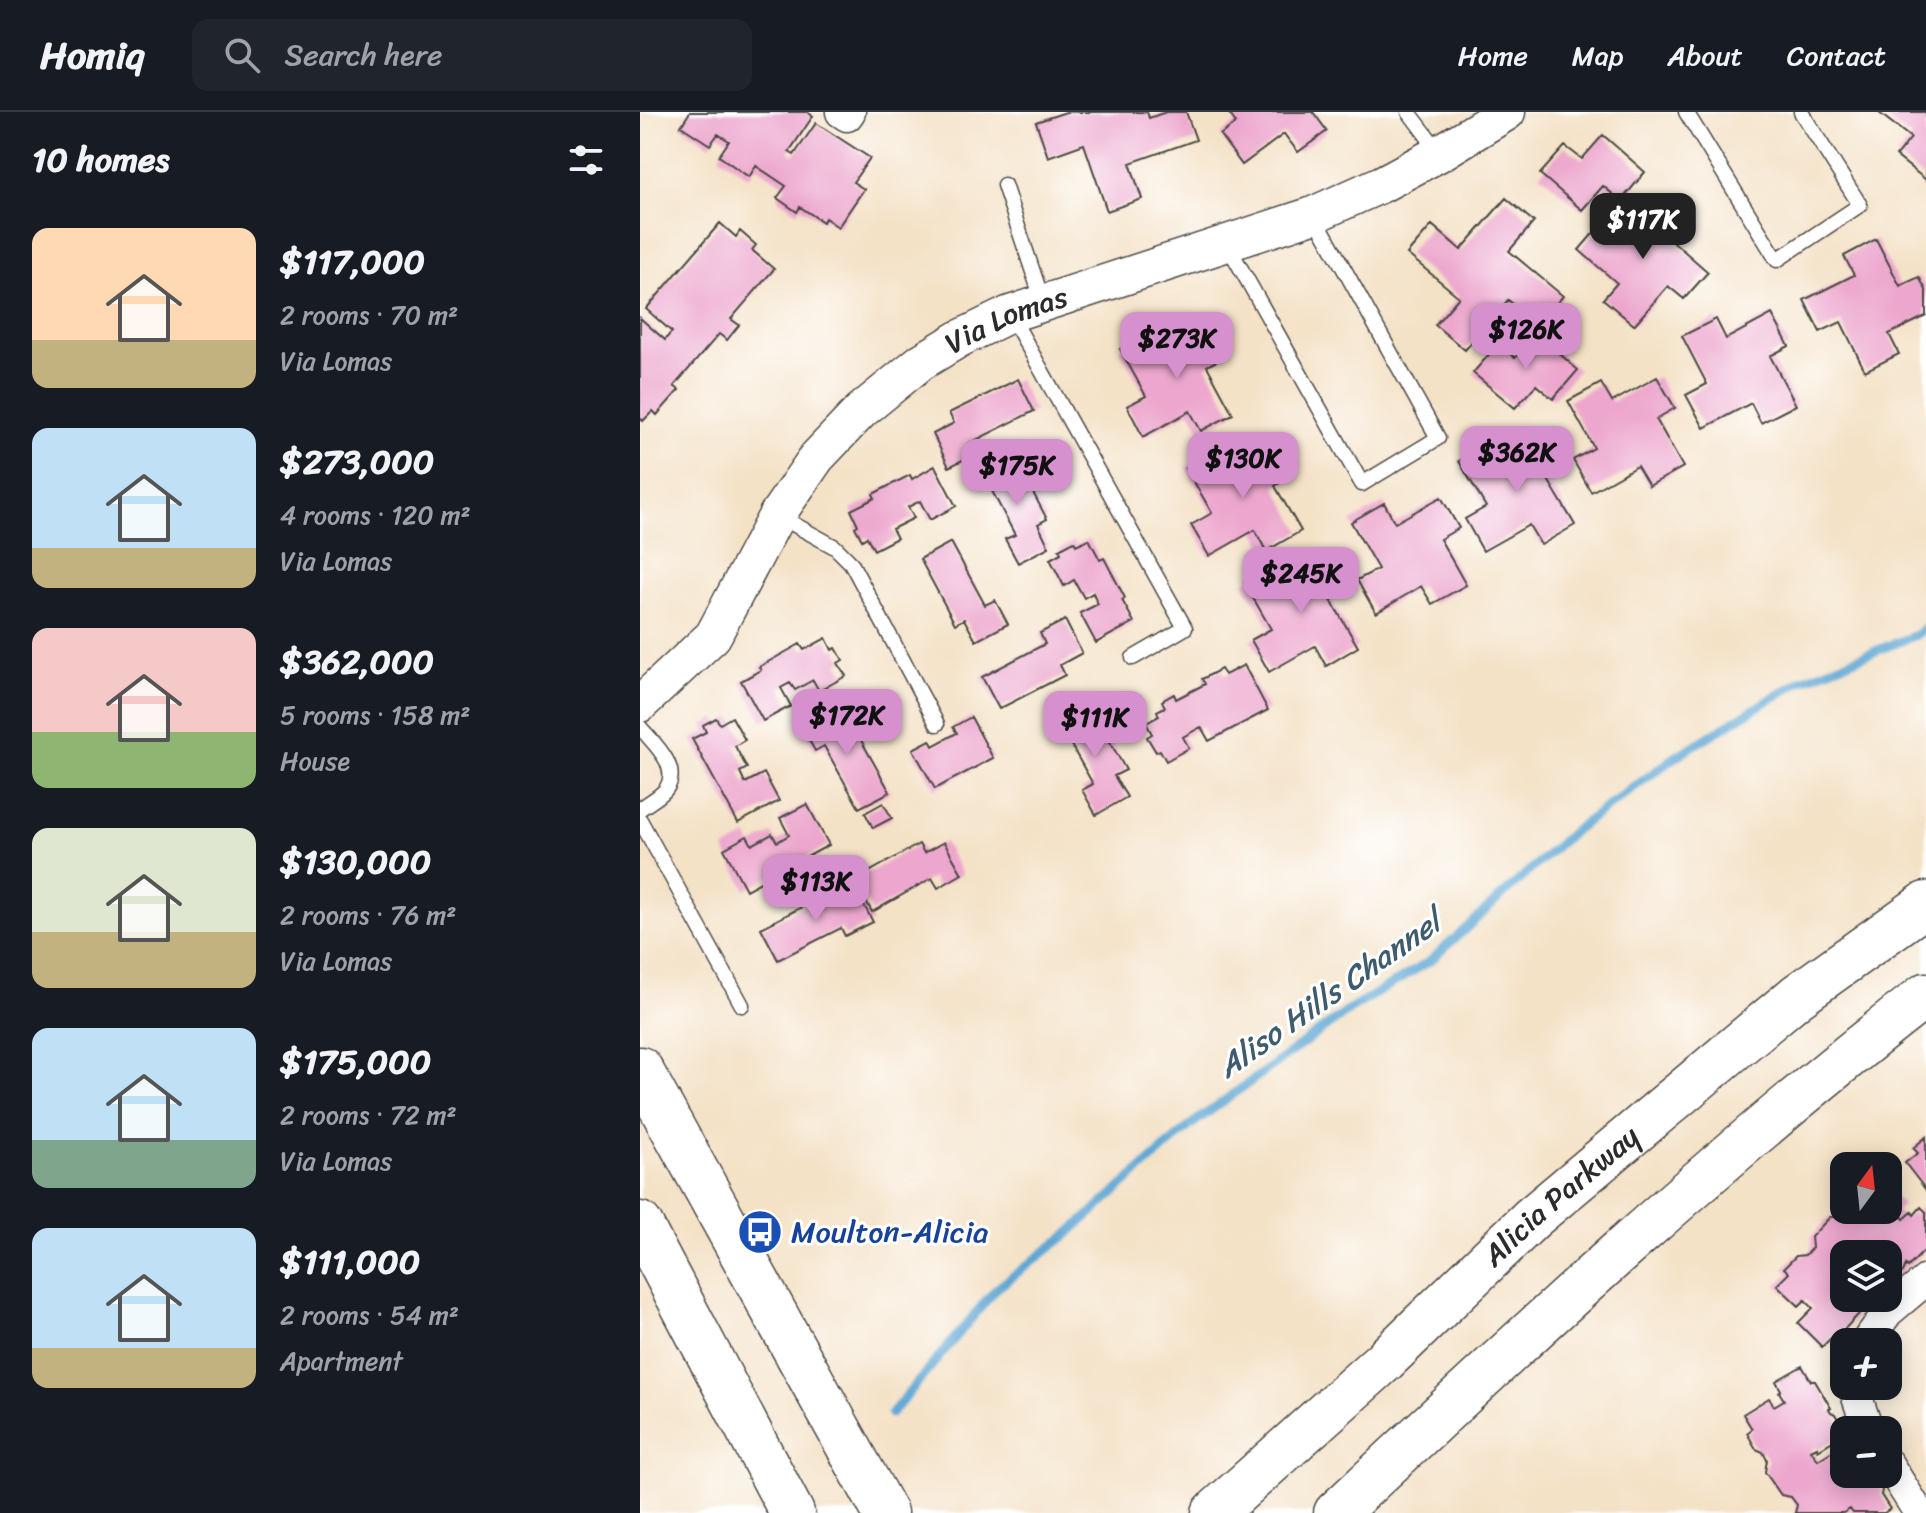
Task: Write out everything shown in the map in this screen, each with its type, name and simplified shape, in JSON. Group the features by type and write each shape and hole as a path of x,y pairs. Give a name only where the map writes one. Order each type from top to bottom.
{"main road":[{"name":"Alicia Parkway","path":"1214,1513 1385,1360 1532,1218 1797,996 1926,904"},
{"path":"1336,1513 1598,1270 1856,1049 1926,995"},
{"path":"640,1069 885,1513"},
{"path":"640,1224 792,1513"}],"street":[{"path":"841,112 847,116 850,112"},
{"name":"Via Lomas","path":"640,704 713,636 777,515 817,457 861,411 921,362 959,339 1027,309 1313,215 1382,184 1507,112"},
{"path":"1876,1328 1888,1312 1926,1280"},
{"path":"1902,1486 1919,1513"}],"lane":[{"path":"1409,112 1440,153"},
{"path":"1686,112 1777,260 1860,205 1801,112"},
{"path":"1004,185 1027,309 1185,628 1133,658"},
{"path":"1227,244 1362,484 1438,438 1313,215"},
{"path":"777,515 835,547 851,563 937,724"},
{"path":"640,727 668,761 671,776 666,789 640,809"},
{"path":"640,820 742,1005"}],"building":[{"path":"690,112 807,112 813,116 789,152 794,155 816,123 870,158 853,182 864,189 838,227 825,218 823,222 800,207 797,212 777,198 786,186 756,166 749,177 719,156 729,141 718,134 710,145 681,126"},
{"path":"1066,112 1147,112 1149,118 1166,112 1186,112 1196,140 1130,163 1142,199 1107,211 1084,144 1048,157 1036,122"},
{"path":"1228,112 1313,112 1327,131 1298,152 1284,134 1242,165 1220,135 1236,123"},
{"path":"1878,112 1926,112 1926,180 1896,156 1911,138"},
{"path":"1603,135 1645,172 1621,201 1603,186 1582,210 1540,174 1565,146 1582,159"},
{"path":"1655,197 1682,221 1668,237 1708,272 1684,299 1668,286 1634,325 1603,299 1617,283 1579,250 1603,222 1620,236"},
{"path":"1506,198 1534,222 1509,251 1563,296 1538,325 1508,300 1465,350 1435,325 1459,297 1407,254 1432,225 1461,250"},
{"path":"720,223 736,237 740,231 756,245 752,250 774,269 731,319 739,325 727,340 719,334 674,386 679,390 657,415 653,411 643,421 640,418 640,318 665,340 672,332 646,309"},
{"path":"1876,239 1900,286 1919,277 1926,290 1926,316 1889,334 1899,354 1865,371 1841,322 1820,332 1804,300 1854,275 1844,256"},
{"path":"1772,314 1789,346 1770,356 1796,405 1761,423 1751,403 1704,428 1686,395 1707,384 1682,336 1716,319 1726,339"},
{"path":"1209,323 1226,356 1207,366 1233,414 1201,431 1190,411 1143,437 1127,406 1146,396 1120,349 1153,332 1163,348"},
{"path":"1536,333 1578,370 1553,399 1536,385 1515,408 1473,373 1498,344 1515,358"},
{"path":"1657,377 1675,408 1656,419 1683,467 1649,486 1637,466 1591,492 1573,460 1594,448 1568,401 1601,383 1612,402"},
{"path":"1018,379 1034,411 968,444 973,455 949,467 933,434 954,423 949,413"},
{"path":"1548,436 1567,467 1547,478 1575,525 1541,545 1529,525 1483,551 1465,519 1486,507 1459,461 1492,442 1503,461"},
{"path":"1275,443 1294,474 1275,486 1301,531 1266,551 1255,530 1209,556 1191,525 1212,513 1186,468 1219,449 1230,469"},
{"path":"1012,453 1047,519 1038,524 1049,547 1018,563 1005,539 1015,535 981,470"},
{"path":"935,466 956,506 930,520 920,501 908,507 914,518 892,529 897,538 874,550 867,537 862,540 851,510 875,498 873,494"},
{"path":"1441,497 1459,528 1440,539 1466,585 1432,604 1421,586 1376,613 1357,580 1378,569 1351,522 1384,503 1395,523"},
{"path":"1089,539 1100,560 1104,558 1134,622 1096,643 1080,613 1098,604 1093,593 1084,598 1074,580 1064,586 1050,559 1061,553 1059,549 1074,541 1076,545"},
{"path":"951,542 985,605 995,600 1008,624 976,641 964,619 955,624 920,559"},
{"path":"1332,558 1350,589 1331,600 1358,647 1326,666 1315,646 1269,672 1251,640 1271,629 1244,582 1275,564 1287,584"},
{"path":"1065,620 1082,653 1060,665 1065,675 999,709 982,677 1045,644 1040,633"},
{"path":"826,638 832,650 836,648 843,660 838,663 846,676 819,691 813,680 795,690 790,683 781,688 791,706 763,721 741,681 800,644 804,650"},
{"path":"1244,665 1268,710 1209,741 1201,727 1183,737 1189,748 1166,761 1160,750 1156,752 1147,737 1152,734 1146,723 1159,716 1157,711 1165,707 1162,701 1174,694 1176,699 1205,684 1202,679 1221,669 1225,675"},
{"path":"1089,705 1126,770 1114,776 1127,797 1096,815 1082,790 1093,784 1058,722"},
{"path":"833,709 844,728 852,724 890,792 859,808 824,746 815,751 801,726"},
{"path":"732,717 745,740 735,746 747,768 740,772 745,783 764,773 779,801 738,823 692,739 706,732 703,725 716,718 720,724"},
{"path":"971,717 993,758 935,789 913,749 930,740 933,746 957,733 953,727"},
{"path":"883,803 892,818 873,828 865,813"},
{"path":"807,804 829,845 746,890 724,849 747,836 752,845 772,834 777,842 789,835 780,818"},
{"path":"944,842 962,874 938,888 932,878 872,912 855,880 919,844 924,853"},
{"path":"857,892 873,922 845,936 841,928 778,960 761,928 829,893 834,903"},
{"path":"1926,1137 1926,1190 1905,1163 1918,1153 1913,1148"},
{"path":"1921,1207 1926,1212 1926,1249 1908,1267 1906,1265 1902,1273 1902,1240 1830,1240 1830,1312 1861,1312 1846,1328 1830,1328 1830,1339 1822,1347 1798,1323 1813,1308 1805,1300 1799,1306 1777,1285 1789,1273 1784,1268 1796,1256 1805,1255 1812,1248 1811,1237 1830,1217 1830,1224 1902,1224 1902,1217 1904,1219 1912,1212 1914,1215"},
{"path":"1802,1366 1836,1416 1830,1416 1830,1443 1818,1450 1817,1447 1811,1450 1818,1460 1830,1453 1830,1488 1880,1488 1881,1495 1890,1509 1884,1513 1853,1513 1850,1509 1843,1513 1795,1513 1797,1505 1791,1497 1781,1495 1765,1472 1767,1460 1747,1433 1752,1429 1743,1414 1769,1398 1774,1406 1784,1400 1776,1381"}],"waterway":[{"name":"Aliso Hills Channel","path":"891,1414 996,1289 1067,1235 1192,1124 1349,1010 1430,961 1571,833 1678,755 1802,680 1916,635 1926,627"}],"place":[{"name":"Moulton-Alicia","path":"760,1232"}]}
